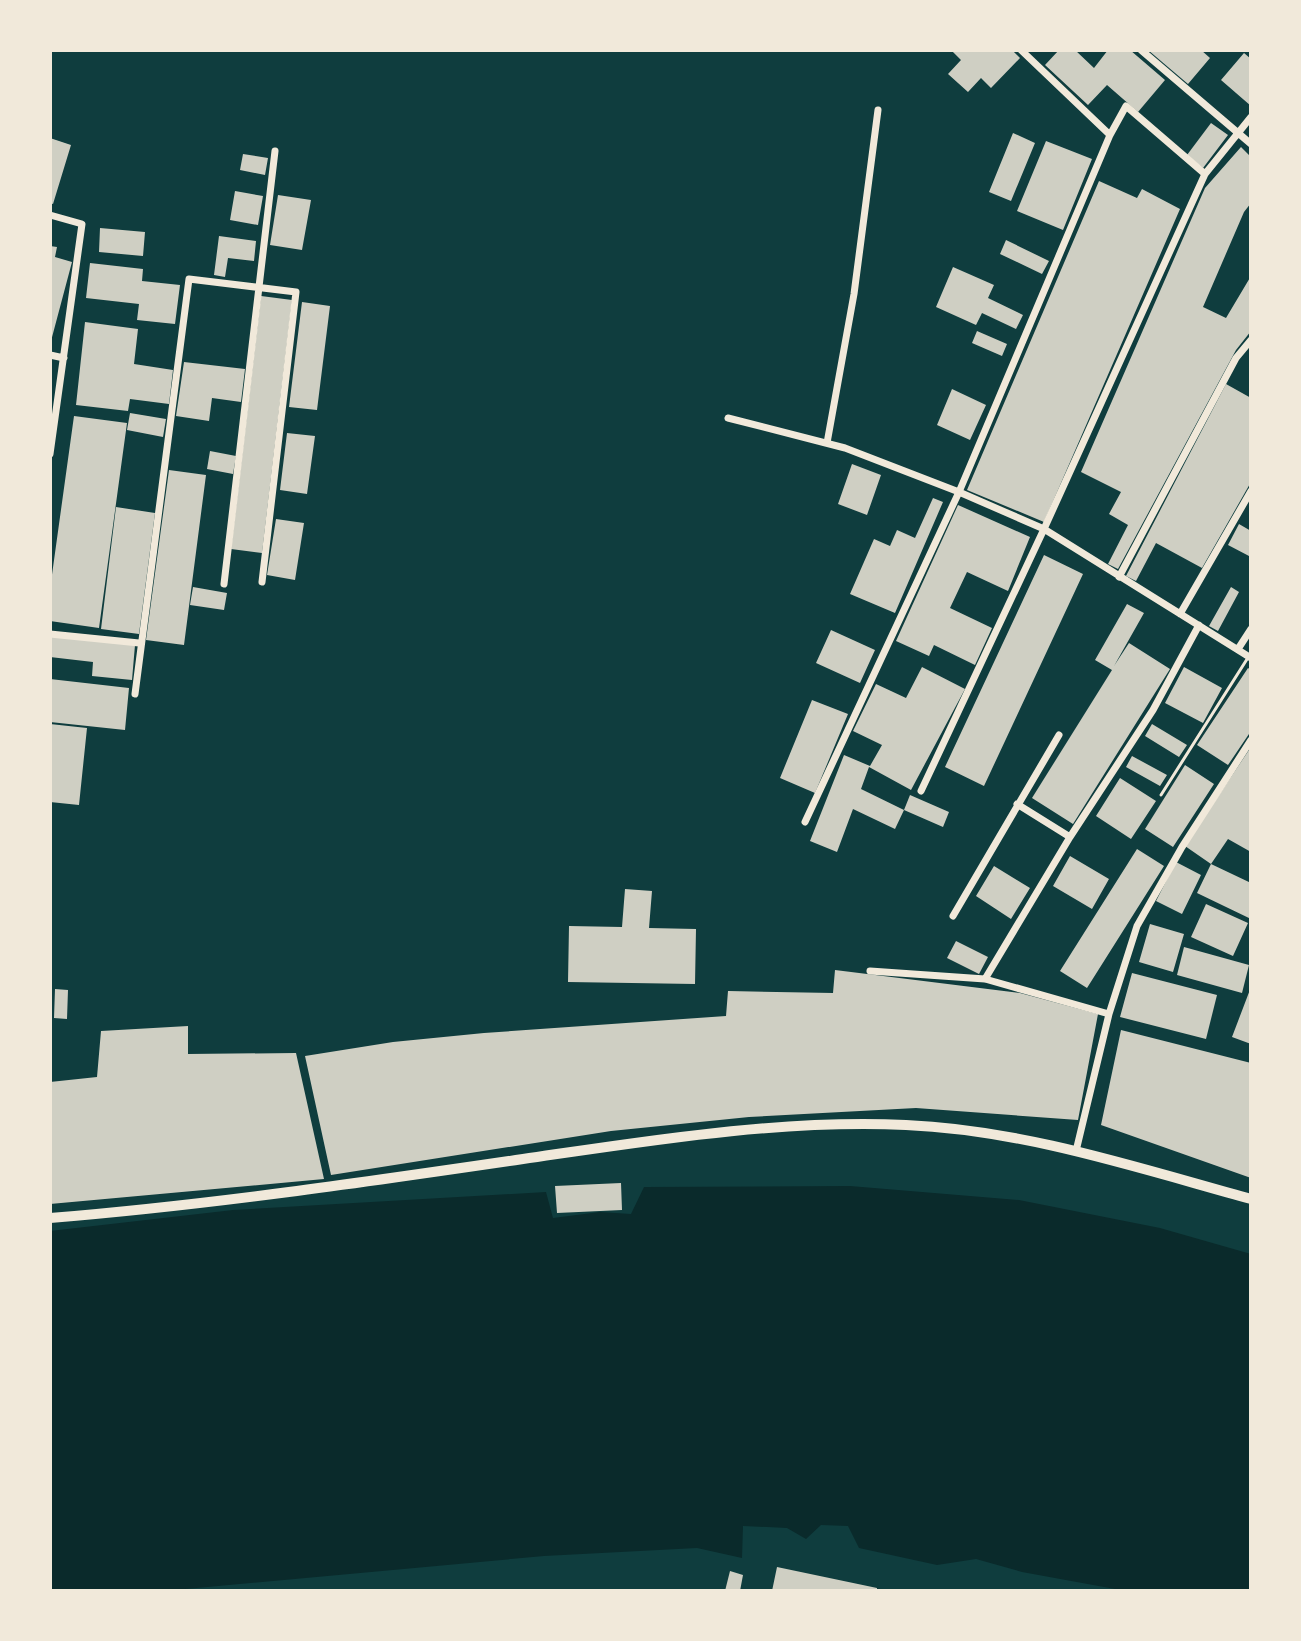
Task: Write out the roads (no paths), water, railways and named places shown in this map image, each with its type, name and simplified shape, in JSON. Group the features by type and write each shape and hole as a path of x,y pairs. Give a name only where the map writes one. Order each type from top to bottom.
{"main road":[{"path":"50,1218 136,1211 364,1182 649,1141 844,1124 906,1125 999,1134 1076,1151 1251,1199"}],"street":[{"path":"1021,50 1110,135"},
{"path":"1141,50 1251,144"},
{"path":"805,822 959,492 1110,135 1126,106 1205,174"},
{"path":"827,443 854,294 878,110"},
{"path":"921,791 1205,174 1251,117"},
{"path":"224,584 275,151"},
{"path":"50,215 82,224 50,454"},
{"path":"135,694 139,643 189,279 296,292 262,582"},
{"path":"1119,577 1236,358 1251,340"},
{"path":"50,355 64,358"},
{"path":"728,418 827,443 959,492 1044,529 1250,657"},
{"path":"1180,614 1251,491"},
{"path":"985,979 1070,837 1153,710 1199,625"},
{"path":"1238,649 1251,629"},
{"path":"50,634 139,643"},
{"path":"953,916 1059,735"},
{"path":"1076,1151 1109,1014 1137,926 1182,847 1251,740"},
{"path":"1017,804 1070,837"},
{"path":"870,971 985,979 1109,1014"}],"lane":[{"path":"1161,795 1250,657"}],"water":[{"path":"850,1186 1019,1200 1160,1228 1251,1254 1251,1591 1126,1591 1022,1572 976,1559 937,1565 859,1548 848,1526 821,1525 806,1539 787,1528 743,1526 742,1558 697,1548 544,1556 164,1591 50,1591 50,1231 233,1210 546,1192 553,1218 600,1212 631,1214 644,1187"}]}
